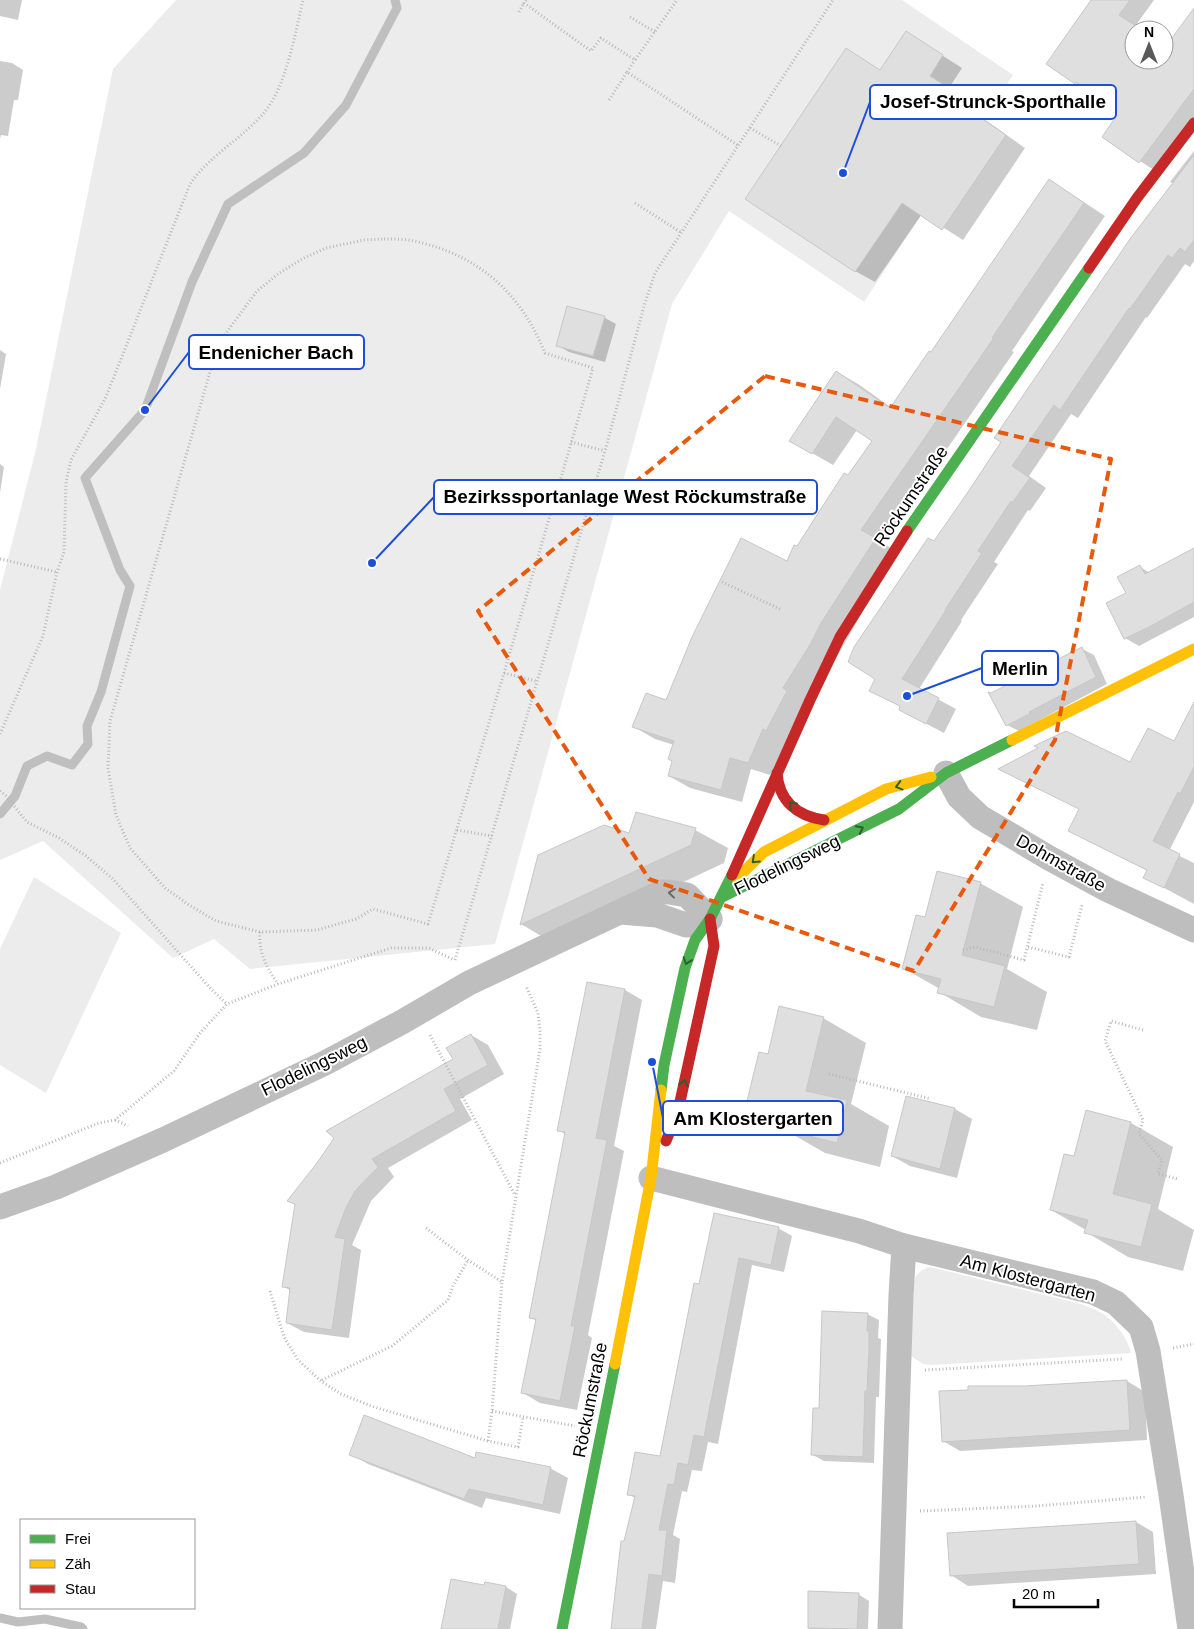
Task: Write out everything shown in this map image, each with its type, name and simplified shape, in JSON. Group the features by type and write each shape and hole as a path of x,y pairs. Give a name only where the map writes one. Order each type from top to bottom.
{"street":[{"name":"Röckumstraße","path":"562,1629 651,1178 664,1065 685,968 695,940 710,919 722,897 840,638 902,539 1137,198 1194,123"},
{"name":"Flodelingsweg","path":"722,897 898,809 946,773 1194,649"},
{"path":"777,773 778,787 785,799 796,810 809,818 824,820"},
{"name":"Flodelingsweg","path":"722,897 743,871 764,852 886,790 946,773"},
{"name":"Dohmstraße","path":"946,773 959,797 980,817 1088,880 1171,921 1194,930"},
{"name":"Flodelingsweg","path":"0,1207 56,1187 163,1140 325,1063 469,983 622,912 657,916 686,925 710,919"},
{"name":"Röckumstraße","path":"651,1178 678,1111 714,946 710,919"},
{"name":"Am Klostergarten","path":"651,1178 859,1232 904,1246 1093,1292 1116,1303 1141,1327 1149,1358 1190,1629"},
{"path":"890,1629 904,1246"}],"path":[{"path":"0,734 43,636 57,572 64,552 66,482 71,460 106,398 190,184 196,175 263,115 274,97 287,66 303,0"},
{"path":"609,100 677,0"},
{"path":"455,960 605,451 644,306 655,273 833,0"},
{"path":"519,12 525,2 591,51 601,38 635,60"},
{"path":"630,17 655,32"},
{"path":"627,72 738,146"},
{"path":"750,128 781,146"},
{"path":"635,203 682,233"},
{"path":"384,238 416,241 447,250 480,267 503,286 519,305 536,331 545,352 593,368 504,673 428,924 373,910 356,919 317,930 260,932 216,921 188,905 165,888 130,848 116,815 108,768 110,721 218,344 257,291 278,274 302,259 326,248 384,238"},
{"path":"571,442 605,451"},
{"path":"0,559 57,572"},
{"path":"722,582 782,610"},
{"path":"504,673 536,682"},
{"path":"0,791 27,822 58,838 86,856 113,879 211,989 227,1004"},
{"path":"457,830 492,836"},
{"path":"963,950 975,948 1024,960 1050,858"},
{"path":"1028,947 1070,957 1088,880"},
{"path":"260,932 259,940 265,965 278,984"},
{"path":"0,1163 99,1123 115,1120 174,1071 200,1033 227,1004 278,984 392,948 428,948 455,960 469,983"},
{"path":"488,1441 502,1282 540,1049 538,1013 514,961"},
{"path":"418,1012 516,1195"},
{"path":"1143,1030 1111,1021 1105,1041 1143,1120 1139,1134 1162,1160 1158,1174 1178,1179"},
{"path":"828,1074 931,1099"},
{"path":"426,1228 468,1260 502,1282"},
{"path":"322,1381 392,1346 448,1300 453,1286 468,1260"},
{"path":"270,1291 284,1337 298,1360 322,1381 341,1394 371,1406 488,1441 518,1447 523,1417"},
{"path":"899,1370 933,1370 1149,1358"},
{"path":"492,1411 566,1425"},
{"path":"894,1513 1036,1506 1171,1495"}],"highlighted area":[{"path":"765,376 1111,459 1055,740 914,971 649,879 478,611"}],"shaded area":[{"path":"176,0 902,0 1013,75 864,302 729,211 672,304 495,944 250,969 214,939 173,958 43,841 0,860 0,590 36,449 113,69"},
{"path":"34,877 121,933 46,1093 0,1065 0,949"},
{"path":"930,1267 1081,1304 1108,1317 1117,1326 1127,1342 1131,1353 923,1364 911,1356 912,1285 918,1273"}],"building":[{"path":"1091,0 1130,0 1119,15 1127,20 1124,20 1124,70 1174,70 1174,35 1194,8 1194,89 1139,163 1102,137 1117,115 1112,111 1114,107 1046,64"},
{"path":"906,31 943,55 930,76 969,101 965,107 1006,135 942,230 902,203 855,272 745,199 846,48 880,70"},
{"path":"1194,155 1194,240 1185,252 1180,248 1172,258 1168,255 1129,308 1060,410 1054,405 1012,466 1030,478 1012,503 1011,501 978,551 982,553 902,679 939,698 926,724 899,710 900,706 869,691 875,679 848,662 854,647 928,538 934,541 970,489 1001,442 994,438 1130,239"},
{"path":"1049,179 1084,203 861,530 876,538 821,623 783,688 787,691 766,731 763,729 748,763 730,758 721,790 668,776 672,761 668,759 674,741 632,727 646,693 666,700 692,637 741,538 787,561 794,545 797,546 844,473 848,475 872,441 836,417 812,454 789,441 836,371 890,408 929,351 931,352"},
{"path":"567,306 605,316 593,356 556,346"},
{"path":"1194,548 1194,602 1124,639 1106,603 1126,593 1117,577 1140,565 1145,574"},
{"path":"1082,647 1096,677 1006,726 988,692 991,693"},
{"path":"1194,702 1194,767 1180,794 1178,792 1153,841 1180,854 1164,888 1143,878 1147,870 1068,831 1079,809 998,769 1038,748 1034,746 1066,731 1130,762 1148,728 1174,741"},
{"path":"636,812 696,828 691,845 520,925 538,855 604,825 629,833"},
{"path":"937,871 981,882 962,955 1005,966 994,1007 937,993 941,979 902,969 916,915 925,917"},
{"path":"587,982 625,989 596,1138 607,1140 571,1326 575,1326 560,1401 521,1393 536,1319 529,1318 565,1132 557,1131"},
{"path":"779,1006 824,1017 806,1091 847,1100 837,1143 781,1129 784,1117 745,1109 759,1052 768,1054"},
{"path":"471,1034 488,1065 444,1089 456,1111 372,1159 378,1167 355,1191 345,1210 335,1237 345,1239 332,1330 286,1323 290,1288 282,1287 295,1204 287,1201 334,1138 326,1131 453,1059 446,1048"},
{"path":"906,1096 955,1108 940,1169 891,1156"},
{"path":"1086,1110 1131,1122 1113,1194 1152,1204 1141,1247 1084,1233 1088,1220 1050,1210 1064,1154 1074,1156"},
{"path":"714,1213 779,1227 771,1265 739,1258 704,1437 694,1435 688,1465 678,1463 674,1485 668,1484 659,1530 667,1530 662,1576 649,1574 642,1629 611,1629 621,1541 624,1541 635,1496 627,1495 635,1452 660,1456 694,1283 699,1284"},
{"path":"822,1311 868,1313 869,1351 867,1391 865,1391 863,1457 811,1455 813,1408 819,1408"},
{"path":"1127,1380 1130,1430 942,1442 939,1391 968,1390 968,1386 1024,1386"},
{"path":"364,1415 475,1458 476,1452 551,1467 543,1505 469,1489 464,1499 349,1455"},
{"path":"1136,1521 1139,1564 950,1576 947,1533"},
{"path":"451,1579 484,1585 485,1582 506,1586 498,1629 441,1629"},
{"path":"808,1591 859,1593 857,1629 808,1628"}],"waterway":[{"path":"0,814 15,796 27,766 47,756 72,765 88,744 87,726 101,692 130,586 120,570 85,478 145,410 192,282 228,204 304,153 346,105 397,8 395,0"},
{"path":"0,1618 18,1622 45,1619 83,1629"}],"traffic: fast":[{"path":"907,531 1089,268"},
{"path":"722,897 899,809 946,773 1012,740"},
{"path":"661,1090 664,1065 685,968 695,940 710,919 732,875"},
{"path":"562,1629 615,1364"}],"traffic: slow":[{"path":"1012,740 1194,649"},
{"path":"737,878 764,852 886,789 931,777"},
{"path":"615,1364 651,1178 661,1090"}],"traffic: jam":[{"path":"1089,268 1137,198 1194,123"},
{"path":"732,875 840,637 907,531"},
{"path":"777,773 781,792 791,806 806,815 824,820"},
{"path":"666,1141 678,1111 714,946 710,919"}],"place":[{"name":"Josef-Strunck-Sporthalle","path":"843,173"},
{"name":"Endenicher Bach","path":"145,410"},
{"name":"Bezirkssportanlage West Röckumstraße","path":"372,563"},
{"name":"Merlin","path":"907,696"},
{"name":"Am Klostergarten","path":"652,1062"}]}
